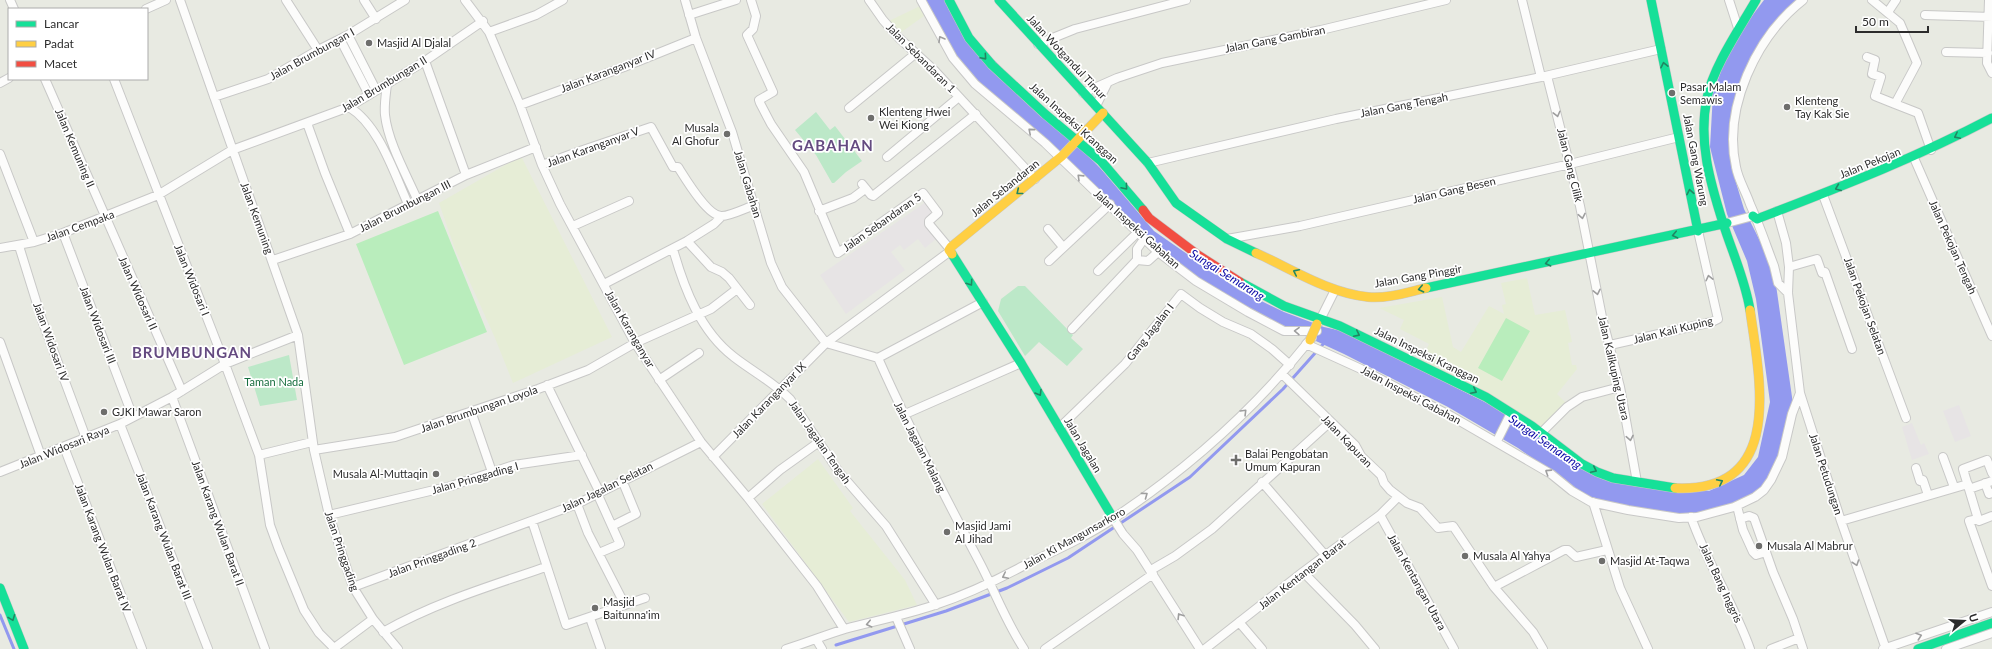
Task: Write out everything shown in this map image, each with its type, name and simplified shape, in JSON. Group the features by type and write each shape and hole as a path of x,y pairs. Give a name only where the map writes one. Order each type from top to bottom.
{"street":[{"path":"148,8 166,0"},
{"name":"Jalan Kemuning","path":"180,0 232,150 273,260 298,335 313,446"},
{"path":"286,0 318,50"},
{"path":"364,0 376,19"},
{"name":"Jalan Brumbungan I","path":"214,97 268,79 376,19 405,0"},
{"name":"Jalan Karanganyar","path":"466,0 483,21 489,32 520,105 542,165 635,344 701,442 748,498 817,586 844,630"},
{"path":"489,32 536,15 563,0"},
{"name":"Jalan Gabahan","path":"685,0 696,38 732,132 755,205 771,263 778,280 826,343"},
{"path":"689,15 717,3 736,0"},
{"name":"Jalan Sebandaran 5","path":"751,0 756,16 753,29 747,33 747,37 773,92 760,100 760,104 768,120 804,172 838,253 924,193 938,213 929,221 929,224 949,250"},
{"name":"Jalan Sebandaran 1","path":"869,0 883,20 915,54 934,70 1035,179"},
{"name":"Jalan Inspeksi Gabahan","path":"921,0 944,43 963,71 990,97 1061,157 1158,252 1196,281 1248,312 1284,331 1318,331 1310,344 1498,440 1551,474 1572,491 1592,502 1628,510 1679,518 1691,517 1737,506 1755,497 1764,490 1771,480 1782,457 1789,422 1800,393"},
{"name":"Jalan Inspeksi Kranggan","path":"949,0 969,38 992,66 1116,178 1149,218 1168,234 1253,291 1464,386 1541,433 1582,464 1592,469 1613,478 1668,488 1694,489 1710,486 1737,471 1746,460 1753,444 1761,403 1760,382 1748,299 1738,262 1706,162 1703,137 1703,117 1707,97 1722,59 1738,28 1756,0"},
{"path":"1038,44 1074,29 1186,0"},
{"name":"Jalan Gang Gambiran","path":"1083,93 1107,84 1117,78 1162,63 1321,30 1446,0"},
{"name":"Jalan Gang Cilik","path":"1522,0 1570,164 1590,254"},
{"name":"Jalan Gang Warung","path":"1651,0 1698,231"},
{"path":"1729,0 1738,28"},
{"path":"1872,0 1900,23 1917,63 1895,104"},
{"path":"1888,12 1896,0"},
{"path":"1989,0 1990,16 1987,63 1992,73"},
{"name":"Jalan Wotgandul Timur","path":"1001,1 1038,44 1099,109"},
{"name":"Jalan Petudungan","path":"1788,293 1778,283 1774,266 1736,168 1733,139 1735,118 1743,85 1759,52 1776,28 1799,2"},
{"path":"1925,16 1990,16"},
{"name":"Jalan Brumbungan II","path":"232,150 349,108 425,61 483,21"},
{"path":"348,35 376,90"},
{"name":"Jalan Karanganyar IV","path":"520,105 624,67 696,38"},
{"path":"340,39 369,95"},
{"name":"Jalan Gang Tengah","path":"1148,163 1336,119 1544,77 1661,49"},
{"path":"1946,52 1988,53"},
{"path":"849,108 915,54"},
{"path":"1867,57 1875,60 1872,74 1881,77 1875,96 1918,113 1932,150"},
{"path":"353,64 361,60"},
{"path":"425,61 466,175"},
{"name":"Jalan Kemuning II","path":"45,80 104,217"},
{"name":"Jalan Widosari I","path":"114,80 158,195 226,364 259,455 270,525 278,547 304,610 319,633 333,649"},
{"path":"387,84 385,105 387,123 398,158 417,199"},
{"path":"1099,109 1107,84"},
{"path":"888,157 959,97"},
{"path":"349,108 359,113 366,120 378,138 408,204"},
{"name":"Jalan Sebandaran","path":"826,343 949,250 1061,157 1076,141 1099,109"},
{"name":"Jalan Gang Pinggir","path":"1099,109 1148,163 1176,203 1227,239 1335,290 1369,296 1398,294 1725,224"},
{"path":"819,210 853,198 864,186 873,196 976,114"},
{"name":"Jalan Pekojan","path":"1755,218 1824,194 1914,158 1992,118"},
{"path":"307,124 350,234"},
{"name":"Jalan Karanganyar V","path":"542,165 651,127 673,167 678,167 702,202 712,212 721,216"},
{"name":"Jalan Gang Besen","path":"1227,239 1300,226 1570,164 1679,137"},
{"name":"Jalan Brumbungan III","path":"273,260 350,234 466,175 536,147"},
{"name":"Jalan Cempaka","path":"0,248 19,246 63,233 158,195 232,150"},
{"path":"0,154 34,242"},
{"name":"Jalan Pekojan Tengah","path":"1914,158 1992,336"},
{"name":"Jalan Pekojan Selatan","path":"1824,194 1906,418"},
{"path":"573,226 629,201"},
{"path":"1049,260 1110,204"},
{"path":"604,284 687,241 714,224 721,216 755,205"},
{"name":"Jalan Petudungan","path":"1777,211 1786,243 1789,267 1788,293 1800,393 1884,649"},
{"name":"Jalan Widosari II","path":"104,217 182,391"},
{"path":"1725,224 1755,218"},
{"path":"1048,229 1064,247"},
{"name":"Jalan Kali Kuping","path":"1610,345 1712,322 1718,319 1698,231"},
{"path":"1098,271 1138,232"},
{"name":"Jalan Widosari III","path":"63,233 133,417"},
{"path":"1072,328 1137,260 1137,249 1144,239"},
{"path":"687,241 711,267 722,272 729,278 750,305"},
{"name":"Jalan Widosari IV","path":"19,246 42,320 86,438"},
{"name":"Jalan Jagalan Tengah","path":"673,249 690,297 699,315 717,341 728,352 780,389 790,398 853,490 877,514 886,526 936,605"},
{"name":"Jalan Jagalan","path":"949,250 1021,363 1123,534 1137,550 1152,572 1200,649"},
{"path":"1137,260 1148,260 1158,252"},
{"name":"Jalan Kalikuping Utara","path":"1590,254 1620,387 1637,482"},
{"path":"1789,267 1817,259 1822,273 1825,272 1852,348"},
{"name":"Jalan Brumbungan Loyola","path":"259,455 313,446 395,438 538,389 547,384 588,370 635,344 711,309 737,289"},
{"path":"1310,344 1335,290"},
{"name":"Gang Jagalan I","path":"1059,428 1125,364 1181,294 1218,318 1251,334 1272,349 1290,365"},
{"path":"826,343 878,358 983,302"},
{"name":"Jalan Widosari Raya","path":"0,472 120,424 172,397 226,364 298,335"},
{"path":"0,342 41,456"},
{"name":"Jalan Karanganyar IX","path":"713,457 826,343"},
{"name":"Jalan Ki Mangunsarkoro","path":"786,649 844,630 898,623 936,605 994,590 1057,550 1115,520 1220,436 1283,376 1290,365 1310,344"},
{"path":"659,380 699,353"},
{"name":"Jalan Jagalan Malang","path":"878,358 903,415 994,590 1010,628 1024,649"},
{"path":"903,415 1021,363"},
{"name":"Jalan Kapuran","path":"1283,376 1355,446 1361,456 1381,475 1385,485 1398,497 1420,508 1438,528 1451,525 1453,526 1494,588"},
{"path":"547,384 582,454 620,544 599,553"},
{"path":"1541,433 1567,407 1582,397 1620,387"},
{"name":"Jalan Karang Wulan Barat II","path":"172,397 265,649"},
{"path":"471,411 492,472"},
{"path":"1498,440 1510,414"},
{"path":"1045,649 1212,529 1262,482 1299,452 1330,422"},
{"name":"Jalan Karang Wulan Barat III","path":"120,424 208,649"},
{"name":"Jalan Jagalan Selatan","path":"512,528 577,504 622,480 701,442"},
{"path":"748,498 786,465 819,442"},
{"name":"Jalan Pringgading","path":"313,446 329,515 353,587 373,619 398,649"},
{"name":"Jalan Karang Wulan Barat IV","path":"64,447 142,649"},
{"name":"Jalan Pringgading I","path":"329,515 451,486 514,466 582,454"},
{"path":"1943,458 1954,487"},
{"path":"1992,473 1987,460 1963,469 1979,521 1992,516"},
{"path":"1916,468 1920,481 1923,480 1928,494"},
{"path":"612,526 636,514 622,480"},
{"path":"1262,482 1325,555"},
{"path":"1841,521 1954,487 1989,482 1989,494 1992,493"},
{"name":"Jalan Kentangan Barat","path":"1205,649 1325,555 1380,515 1398,497"},
{"path":"1592,502 1620,588 1648,649"},
{"path":"577,504 588,533 625,605"},
{"path":"1737,506 1740,519 1753,552 1756,555 1766,552"},
{"name":"Jalan Kentangan Utara","path":"1380,515 1454,649"},
{"name":"Jalan Bang Inggris","path":"1691,517 1709,561 1750,649"},
{"path":"1740,519 1754,517 1803,649"},
{"path":"1978,518 1969,521 1992,586"},
{"path":"532,521 566,625 645,598"},
{"name":"Jalan Pringgading 2","path":"353,587 512,528"},
{"path":"1543,649 1533,632 1494,588 1564,550 1568,550 1576,558 1607,550"},
{"path":"383,632 413,616 447,602 546,567"},
{"path":"1303,572 1355,625 1375,649"},
{"path":"0,588 24,649"},
{"path":"1884,649 1992,612"},
{"path":"590,618 601,649"},
{"path":"333,649 373,619"},
{"path":"1239,622 1262,649"},
{"path":"898,623 910,649"},
{"path":"1947,646 1992,623"},
{"path":"1918,649 1947,646 1992,633"},
{"path":"1771,649 1799,638"},
{"path":"816,639 822,649"}],"shaded area":[{"path":"920,6 924,16 900,33 889,21"},
{"path":"521,156 612,337 513,383 495,338 455,249 439,203"},
{"path":"926,202 935,215 924,224 936,239 925,248 918,239 904,250 900,245 891,252 905,270 846,314 820,275"},
{"path":"1527,278 1535,315 1565,310 1572,342 1568,343 1572,365 1576,365 1577,369 1557,394 1567,404 1542,429 1420,363 1429,344 1400,329 1404,320 1379,308 1442,297 1453,347 1461,352 1489,306 1504,314 1502,305 1506,304 1501,283"},
{"path":"1959,405 1971,436 1955,442 1943,411"},
{"path":"1912,423 1921,445 1924,443 1929,454 1912,460 1902,427"},
{"path":"818,459 853,508 850,511 905,580 917,605 849,622 762,504"}],"green space":[{"path":"816,112 830,130 835,126 862,161 846,172 834,183 832,183 816,155 795,130"},
{"path":"438,211 487,332 404,365 356,244"},
{"path":"1018,286 1025,286 1073,335 1071,338 1083,349 1067,366 1039,342 1025,356 998,311 1001,299"},
{"path":"1506,318 1530,331 1502,381 1478,368"},
{"name":"Taman Nada","path":"289,355 297,400 260,406 248,367"}],"water":[{"name":"Sungai Semarang","path":"924,0 945,0 956,21 1101,169 1154,231 1239,290 1284,312 1324,327 1342,331 1503,411 1587,471 1709,491 1744,475 1758,457 1770,402 1756,299 1747,261 1727,214 1710,147 1713,93 1724,63 1746,24 1764,0 1798,0 1750,64 1740,83 1730,120 1731,166 1744,209 1763,247 1776,285 1793,404 1781,458 1771,479 1755,497 1687,517 1592,501 1518,448 1448,407 1344,354 1262,316 1207,285 1155,245 1097,187 990,95 956,57"}],"waterway":[{"path":"836,645 946,611 1007,588 1068,558 1190,477 1283,389 1325,342"},
{"path":"0,615 14,649"}],"traffic: fast":[{"path":"949,0 969,38 992,65 1045,114 1101,161 1143,210"},
{"path":"999,0 1148,163 1176,203 1227,239 1256,253"},
{"path":"1651,0 1698,231"},
{"path":"1750,310 1742,276 1727,234 1710,177 1704,130 1707,98 1710,86 1721,61 1756,0"},
{"path":"1753,216 1757,219 1876,172 1963,133 1992,118"},
{"path":"1426,288 1727,223"},
{"path":"952,254 1021,363 1113,518"},
{"path":"1240,282 1284,306 1340,326 1486,397 1532,426 1582,464 1597,472 1613,478 1675,488"},
{"path":"0,588 24,649"},
{"path":"1918,649 1992,623"}],"traffic: slow":[{"path":"952,254 949,250 951,247 1062,156 1103,113"},
{"path":"1256,253 1310,280 1353,295 1383,297 1426,288"},
{"path":"1675,488 1710,485 1735,472 1750,453 1758,428 1760,399 1758,368 1750,310"},
{"path":"1310,340 1317,324"}],"traffic: jam":[{"path":"1143,210 1149,218 1198,255 1240,282"}],"place":[{"name":"Masjid Al Djalal","path":"369,43"},
{"name":"Pasar Malam Semawis","path":"1672,93"},
{"name":"Klenteng Tay Kak Sie","path":"1787,107"},
{"name":"Klenteng Hwei Wei Kiong","path":"871,118"},
{"name":"Musala Al Ghofur","path":"727,134"},
{"name":"GJKI Mawar Saron","path":"104,412"},
{"name":"Balai Pengobatan Umum Kapuran","path":"1236,460"},
{"name":"Musala Al-Muttaqin","path":"436,474"},
{"name":"Masjid Jami Al Jihad","path":"947,532"},
{"name":"Musala Al Mabrur","path":"1759,546"},
{"name":"Musala Al Yahya","path":"1465,556"},
{"name":"Masjid At-Taqwa","path":"1602,561"},
{"name":"Masjid Baitunna'im","path":"595,608"}],"district":[{"name":"GABAHAN","path":"833,146"},
{"name":"BRUMBUNGAN","path":"192,353"}]}
